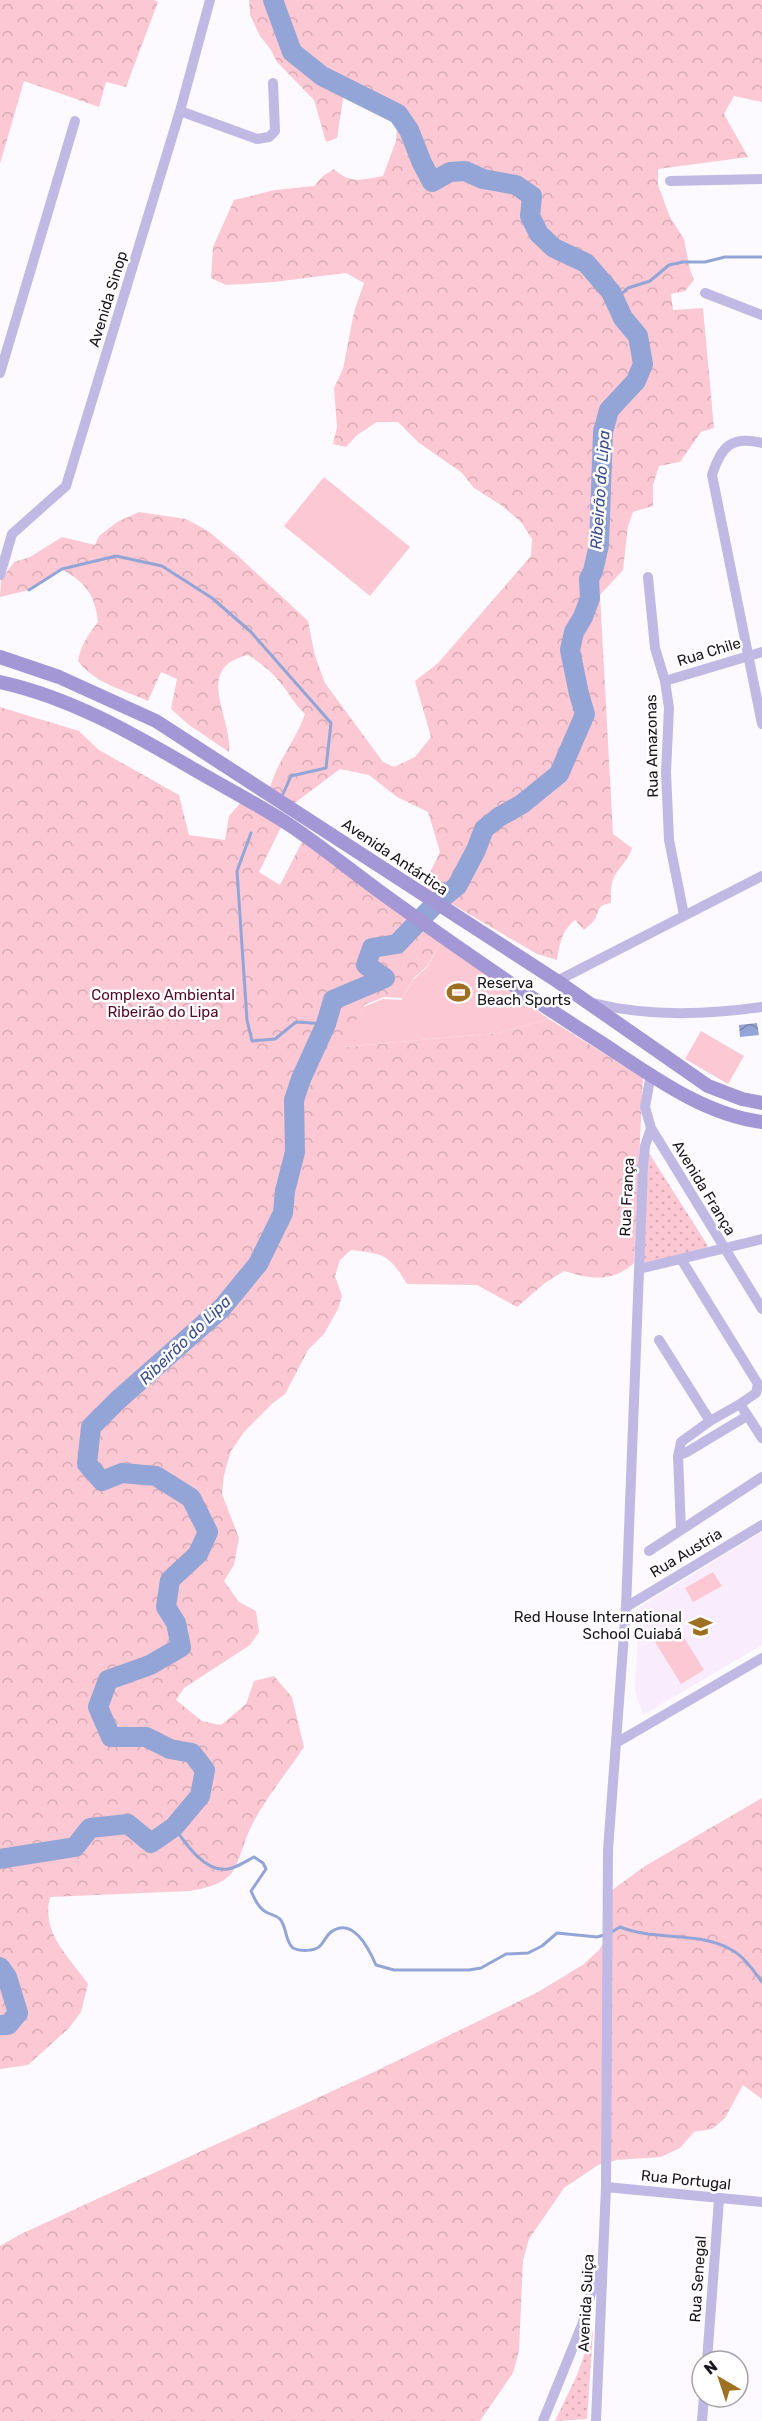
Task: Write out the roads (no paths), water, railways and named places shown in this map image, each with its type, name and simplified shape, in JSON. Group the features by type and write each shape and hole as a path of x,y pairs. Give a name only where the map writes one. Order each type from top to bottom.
{"main road":[{"name":"Avenida Antártica","path":"0,657 59,677 156,721 557,981 708,1086 742,1099 762,1102"},
{"path":"0,682 63,700 154,746 289,825 392,901 567,1021 651,1074 715,1110 762,1122"},
{"path":"651,1074 661,1052"}],"street":[{"name":"Avenida Sinop","path":"0,575 12,534 66,486 180,111 205,3"},
{"path":"180,111 257,139 269,136 275,131 273,83"},
{"path":"0,373 75,121"},
{"path":"670,181 762,179"},
{"path":"705,293 762,315"},
{"path":"762,443 751,441 732,443 719,454 712,475 762,724"},
{"name":"Rua Amazonas","path":"648,577 655,648 665,681 669,708 666,772 669,840 684,915"},
{"name":"Rua Chile","path":"665,681 762,652"},
{"path":"557,981 762,876"},
{"path":"585,1001 631,1011 666,1013 728,1012 762,1007"},
{"name":"Avenida França","path":"651,1074 645,1107 651,1128 762,1310"},
{"name":"Rua França","path":"616,1743 626,1607 645,1146 651,1128"},
{"path":"639,1269 762,1239"},
{"path":"681,1259 758,1384 756,1393 681,1442 678,1456 681,1530"},
{"path":"659,1340 710,1421"},
{"path":"740,1404 762,1438"},
{"path":"678,1456 747,1416"},
{"path":"649,1551 762,1477"},
{"name":"Rua Austria","path":"626,1607 762,1525"},
{"path":"616,1743 762,1658"},
{"name":"Avenida Suiça","path":"596,2421 606,2187 608,1850 616,1743"},
{"name":"Rua Portugal","path":"606,2187 762,2202"},
{"name":"Rua Senegal","path":"708,2349 719,2199"},
{"path":"543,2421 582,2325 603,2249"}],"water":[{"path":"757,1023 759,1035 740,1037 739,1025"}],"waterway":[{"name":"Ribeirão do Lipa","path":"0,1859 75,1847 90,1828 128,1824 151,1843 174,1827 200,1796 205,1770 192,1753 170,1749 146,1737 111,1737 98,1707 108,1680 150,1665 181,1647 176,1623 166,1607 170,1580 198,1554 208,1532 191,1498 156,1476 122,1473 102,1481 87,1464 91,1427 118,1400 221,1309 258,1264 283,1213 285,1191 295,1152 294,1100 326,1024 333,1000 385,978 366,965 372,948 397,944 437,902 457,886 484,829 522,804 559,774 585,714 570,650 574,632 590,598 589,579 599,545 603,432 609,410 636,381 643,364 638,336 623,318 611,292 586,263 554,248 539,234 530,216 532,196 516,185 483,179 465,171 450,172 432,182 409,130 398,114 322,76 292,52 273,0"},
{"path":"615,300 628,288 650,281 669,265 683,262 705,262 725,257 762,257"},
{"path":"29,590 62,569 116,556 162,566 212,598 251,632 331,723 326,768 291,776 283,794"},
{"path":"251,833 237,871 247,1020 252,1041 275,1039 296,1022 326,1024"},
{"path":"174,1827 196,1856 211,1866 228,1869 254,1857 263,1863 266,1869 251,1891 262,1909 280,1919 290,1945 296,1949 317,1948 331,1932 339,1928 346,1928 359,1936 376,1965 394,1970 469,1970 481,1968 506,1954 528,1953 542,1946 557,1933 597,1937 604,1935"},
{"path":"610,1933 620,1927 647,1934 717,1943 740,1955 762,1982"},
{"name":"Ribeirão do Lipa","path":"0,1967 7,1977 18,2013 8,2025 0,2025"}],"place":[{"name":"Reserva Beach Sports","path":"459,992"},
{"name":"Red House International School Cuiabá","path":"700,1626"}],"park label":[{"name":"Complexo Ambiental Ribeirão do Lipa","path":"163,1004"}]}
